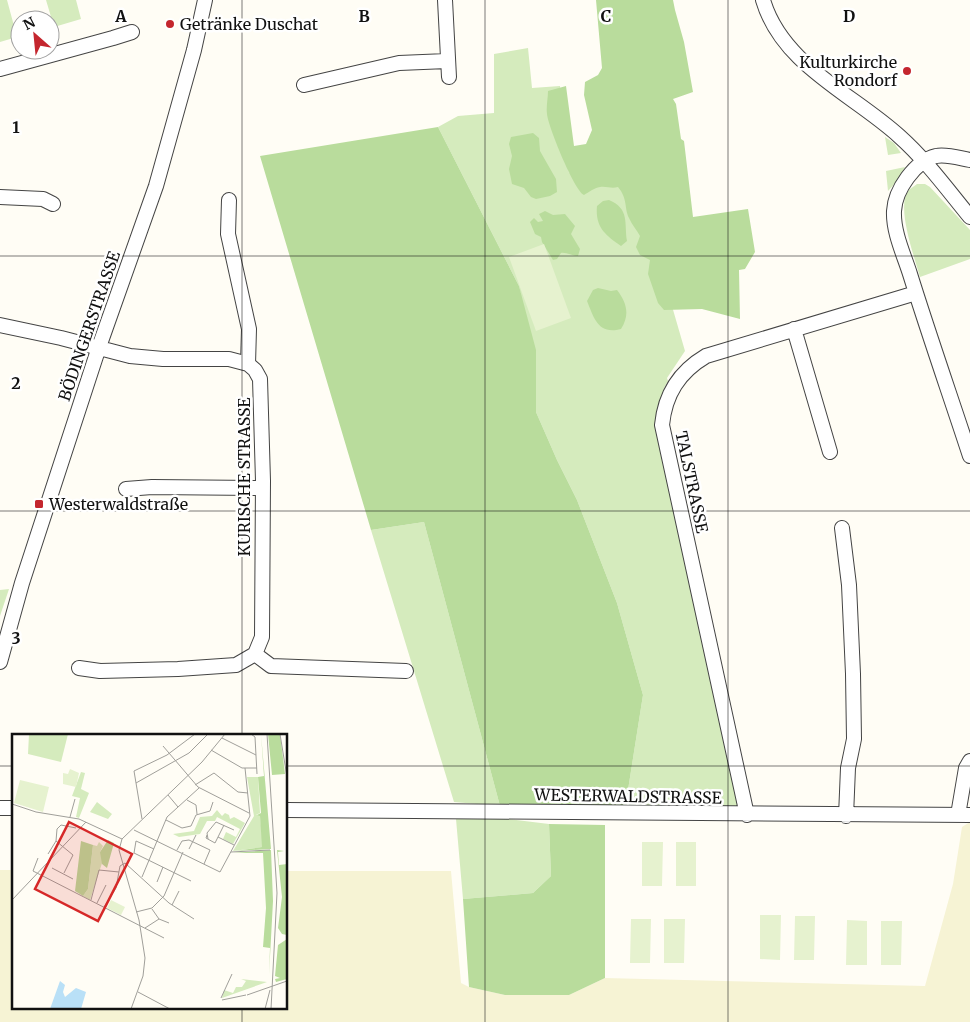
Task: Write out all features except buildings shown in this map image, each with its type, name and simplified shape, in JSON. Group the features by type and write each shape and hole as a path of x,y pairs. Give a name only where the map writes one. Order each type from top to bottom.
{"street":[{"name":"BÖDINGERSTRASSE","path":"0,662 22,584 99,347 156,186 194,50 205,0"},
{"path":"445,0 449,77"},
{"path":"764,0 779,34 809,67 884,122 924,161 970,217"},
{"path":"0,69 132,32"},
{"path":"304,86 399,63 447,60"},
{"path":"970,160 950,156 936,156 924,161 910,176 897,196 894,212 897,230 916,293 970,456"},
{"path":"0,197 43,199 53,204"},
{"path":"0,325 99,347 130,356 163,359 229,359 248,364 249,329 228,234 229,200"},
{"name":"TALSTRASSE","path":"747,814 662,425 666,401 691,364 706,356 916,293"},
{"path":"794,329 830,452"},
{"name":"KURISCHE STRASSE","path":"248,364 255,370 260,379 263,431 262,637 255,654"},
{"path":"126,489 152,487 263,488"},
{"path":"842,528 849,585 854,739 848,768 846,816"},
{"path":"79,668 100,671 236,665 255,654 271,666 406,671"},
{"path":"964,815 966,768 970,761"},
{"name":"WESTERWALDSTRASSE","path":"288,810 846,816 964,815"}],"shaded area":[{"path":"970,822 970,1022 0,1022 0,870 12,870 12,1010 288,1010 288,871 451,871 461,983 469,987 505,995 569,995 605,978 925,986 953,884 962,827"}],"green space":[{"path":"0,0 7,0 10,11 10,39 0,42"},
{"path":"46,0 76,0 81,19 60,25 60,10 49,10"},
{"path":"596,0 673,0 684,42 693,92 673,99 676,104 681,139 684,141 693,217 748,209 755,252 745,269 739,270 740,319 702,309 664,310 658,303 648,274 650,260 640,255 636,247 640,236 629,218 625,199 621,191 618,187 600,187 584,195 574,182 562,157 548,121 548,91 566,86 574,146 586,144 592,130 584,95 585,82 598,75 602,68"},
{"path":"528,48 532,88 560,86 569,173 631,165 685,351 667,378 668,381 664,388 656,424 738,808 625,809 643,695 617,603 577,500 536,412 536,372 519,286 438,127 458,116 494,113 494,54"},
{"path":"438,127 519,286 536,350 536,412 577,500 617,603 643,695 625,809 500,806 424,522 371,530 260,156"},
{"path":"533,133 539,138 540,151 556,179 557,192 550,196 536,199 531,197 524,188 512,184 509,169 512,156 509,144 511,137"},
{"path":"885,137 894,143 901,153 888,155"},
{"path":"905,167 898,180 888,191 886,171"},
{"path":"917,184 925,184 930,187 970,230 970,259 920,277 905,221 904,209 908,191"},
{"path":"609,200 620,208 625,217 627,241 621,246 610,238 599,225 597,206 603,201"},
{"path":"545,211 553,215 565,214 575,226 571,234 580,249 578,256 561,253 557,259 553,260 541,237 535,234 530,222 534,218 538,222 543,221 539,214"},
{"path":"544,244 571,318 536,331 509,257"},
{"path":"598,288 611,291 617,290 623,300 626,309 626,319 621,329 607,330 598,324 595,319 587,301 593,290"},
{"path":"424,522 500,806 454,802 371,530"},
{"path":"9,589 0,616 0,590"},
{"path":"456,819 507,819 549,824 551,876 533,893 463,899"},
{"path":"549,824 605,825 605,978 569,995 505,995 469,987 463,899 533,893 551,876"},
{"path":"642,842 663,842 662,886 642,886"},
{"path":"676,842 696,842 696,886 676,886"},
{"path":"760,915 781,915 780,960 760,959"},
{"path":"795,916 815,916 814,960 794,960"},
{"path":"631,919 651,919 650,963 630,963"},
{"path":"664,919 685,919 684,963 664,963"},
{"path":"847,920 867,921 867,965 846,965"},
{"path":"881,921 902,921 901,965 881,965"}],"place":[{"name":"Getränke Duschat","path":"170,24"},
{"name":"Kulturkirche Rondorf","path":"907,71"},
{"name":"Westerwaldstraße","path":"39,504"}]}
